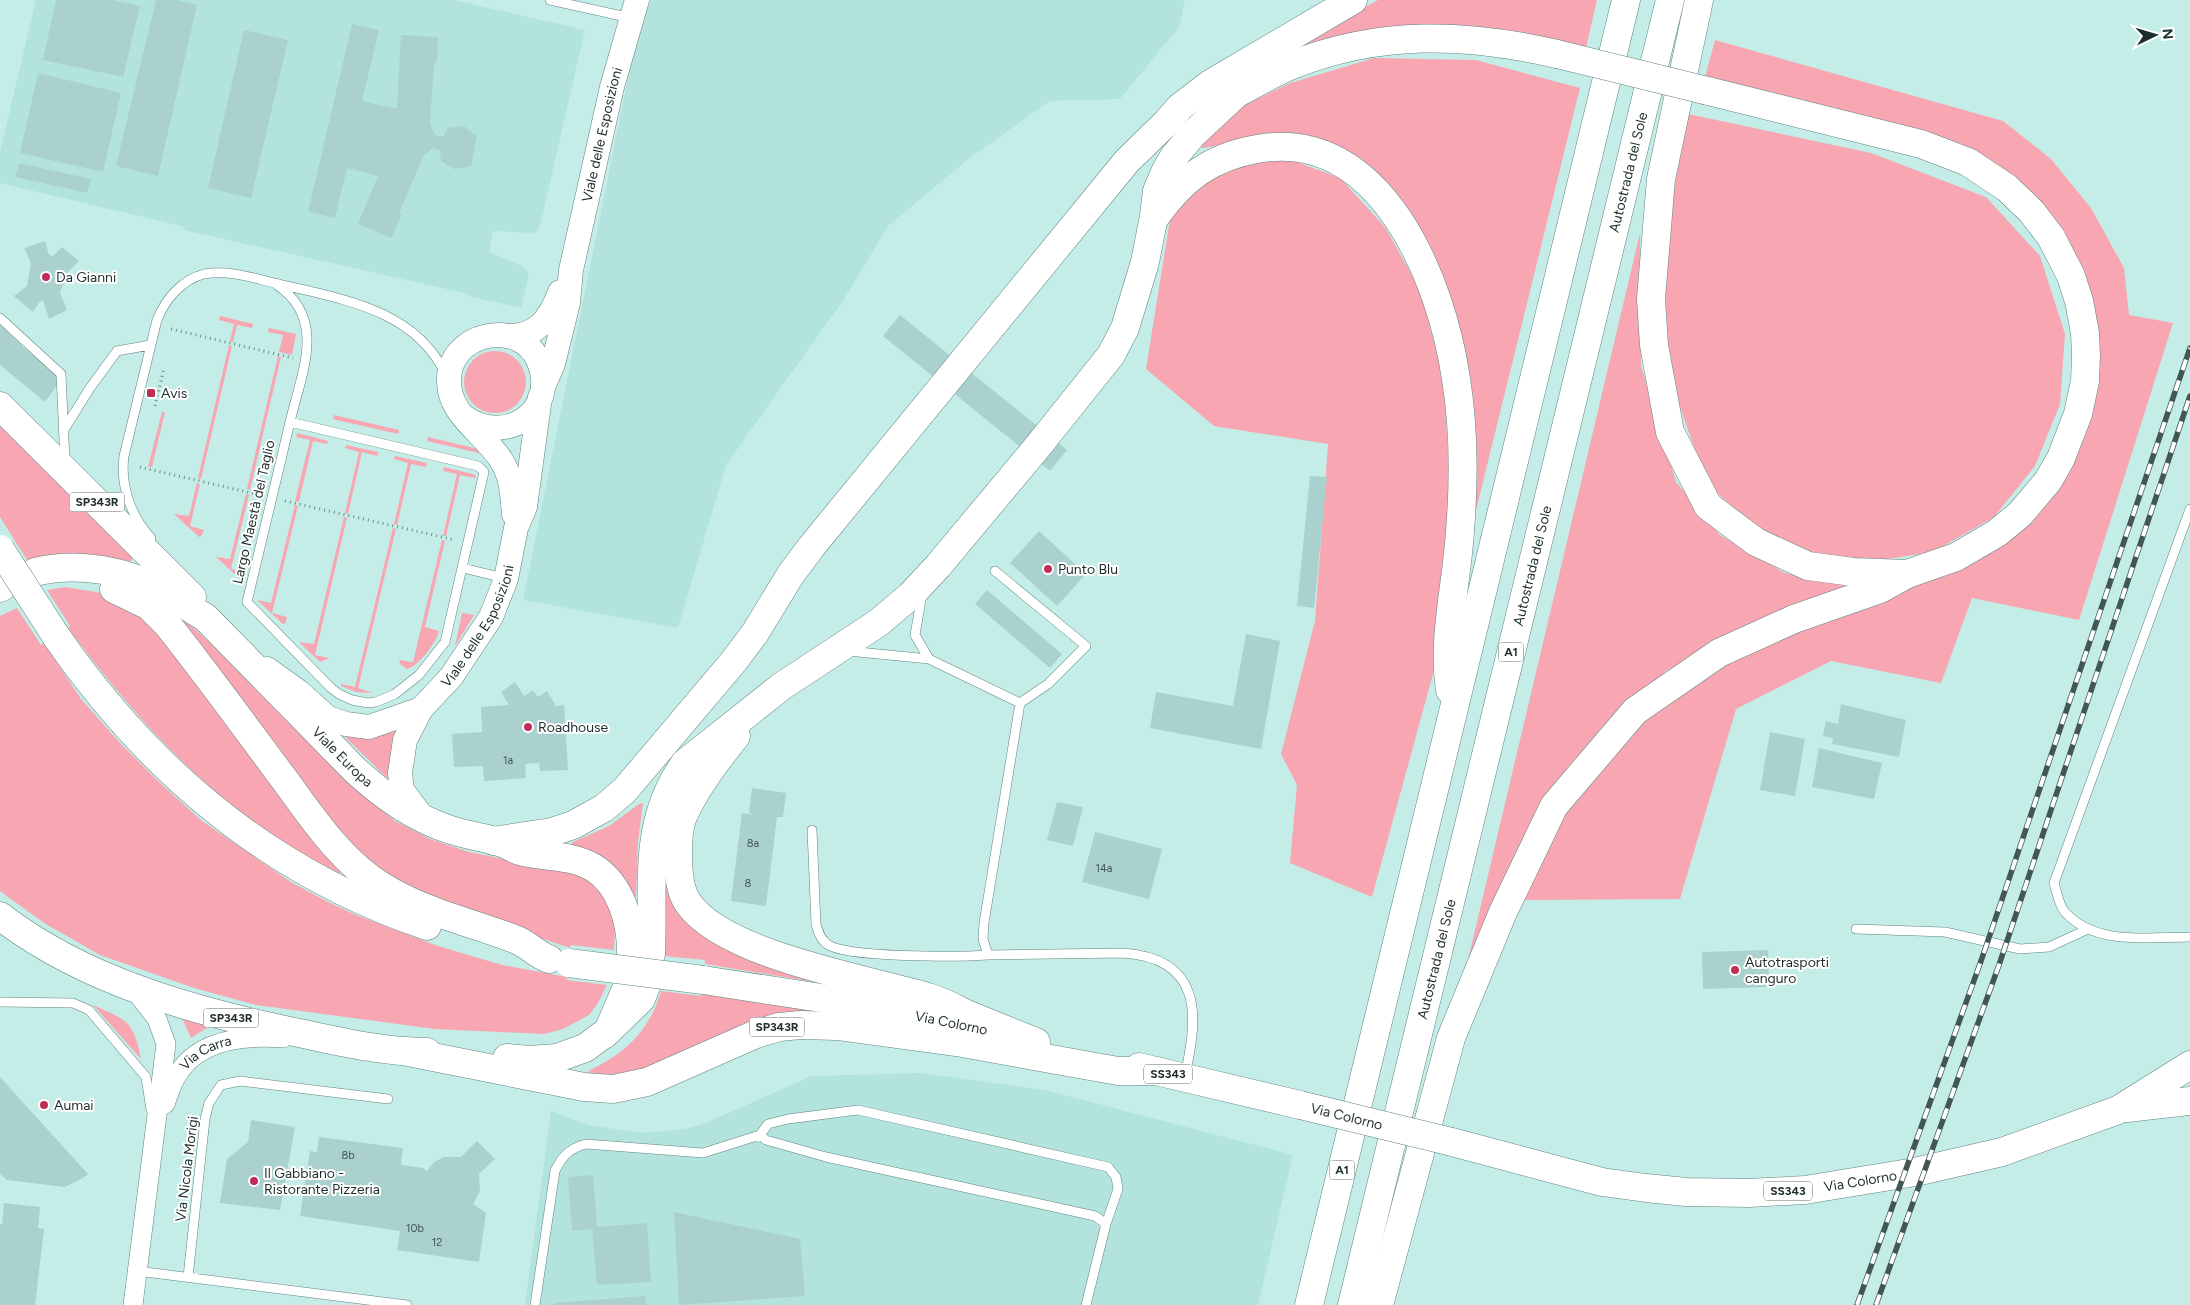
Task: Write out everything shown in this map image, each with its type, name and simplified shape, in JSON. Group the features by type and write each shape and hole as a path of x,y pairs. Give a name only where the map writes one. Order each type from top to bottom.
{"main road":[{"path":"493,841 552,832 573,825 604,808 635,780 740,654 791,574 812,546 1127,161 1185,102 1210,84 1352,0"},
{"name":"A1","path":"1309,1305 1626,0"},
{"name":"Autostrada del Sole","path":"1352,1305 1670,0"},
{"path":"1699,0 1661,179 1651,299 1654,345 1670,432 1708,506 1756,542 1808,566 1853,572 1907,574"},
{"path":"1152,136 1166,127 1272,74 1308,59 1349,47 1393,40 1439,37 1511,44 1906,139 1968,162 1995,179 2031,211 2051,237 2071,276 2080,301 2084,324 2086,368 2078,414 2058,464 2035,498 2020,514 1997,533 1956,557 1907,574 1880,589 1794,619 1719,653 1635,711 1554,806 1503,912 1451,1038 1379,1305"},
{"path":"1036,1042 932,999 846,976 743,942 724,933 704,919 687,902 681,886 678,866 678,840 683,816 712,766 767,698 878,623 925,581 1111,355 1131,312 1152,226 1157,192 1173,158 1192,135 1237,93"},
{"path":"1152,226 1158,214 1179,187 1199,170 1223,158 1250,150 1289,146 1314,150 1330,157 1361,176 1387,203 1406,230 1430,279 1447,328 1457,379 1462,478 1460,530 1446,666 1453,711"},
{"name":"SP343R","path":"0,406 199,601"},
{"path":"0,549 56,636 103,701 147,749 210,808 280,857 333,888 388,912 476,942 559,961"},
{"name":"Viale Europa","path":"559,961 539,955 518,940 457,920 412,902 381,886 356,868 322,831 176,634 149,606 111,588 84,580 39,577 71,566 102,570 199,601 226,639 366,780 387,797 423,818 448,829 493,841 522,852 575,860 596,869 608,880 619,897 641,953 655,830 658,815 669,788 685,763 767,698"},
{"name":"SP343R","path":"0,916 21,933 63,958 132,986 220,1015 332,1040 408,1052 584,1087 613,1088 634,1085 659,1078 768,1030 784,1026 812,1024 962,1043 1118,1071 1156,1071"},
{"name":"Via Colorno","path":"559,961 704,980 906,1012 1452,1142 1602,1182 1686,1192 1749,1194 1805,1190 1960,1163 2002,1152 2118,1110 2190,1065"},
{"name":"SP343R","path":"408,1052 463,1053 511,1059 548,1059 576,1052 605,1034 641,999 636,988"},
{"name":"Via Colorno","path":"2118,1110 2190,1101"}],"street":[{"name":"Viale delle Esposizioni","path":"463,416 484,427 507,427 528,416 541,393 553,364 568,303 570,270 612,87 634,9"},
{"name":"Viale delle Esposizioni","path":"516,531 512,491 505,467 496,453 463,416 453,401 449,385 451,366 464,347 484,336 526,334 545,323 551,314 570,270"},
{"name":"Viale delle Esposizioni","path":"423,818 402,790 400,773 405,740 421,709 456,670 490,617 506,579 516,531 525,506 542,374 537,359 522,342 507,336"},
{"name":"Viale delle Esposizioni","path":"226,639 299,692 328,718 346,724 369,727 421,709"},
{"name":"Via Carra","path":"132,986 157,1019 166,1044 133,1305"},
{"name":"Via Carra","path":"154,1133 175,1078 194,1055 216,1042 276,1037 332,1040"}],"lane":[{"path":"550,0 634,9"},
{"path":"159,546 143,529 133,510 125,485 123,470 126,449 156,320 163,307 178,289 192,279 203,274 224,273 267,281 349,301 393,319 409,330 429,349 442,367 449,385"},
{"path":"267,281 284,290 296,304 304,316 308,339 290,422"},
{"path":"0,318 61,374 66,471"},
{"path":"66,471 64,427 90,388 117,350 150,345"},
{"name":"Largo Maestà del Taglio","path":"290,422 481,468 484,472 485,477 445,642 419,675 402,689 380,701 368,703 348,699 331,688 247,602 290,422"},
{"path":"2190,509 2054,884 2064,911 2086,930 2119,937 2190,937"},
{"path":"463,568 506,579"},
{"path":"988,955 984,939 984,923 1020,703 1048,684 1086,646 995,570"},
{"path":"925,581 915,636 928,659"},
{"path":"837,650 928,659 1020,703"},
{"path":"812,830 816,924 821,938 826,944 841,950 954,957 1124,953 1160,960 1177,973 1191,999 1194,1020 1193,1039 1185,1078"},
{"path":"1856,929 1945,932 2020,949 2049,947 2086,930"},
{"path":"0,1002 73,1003 89,1010 146,1078 154,1133"},
{"name":"Via Nicola Morigi","path":"188,1277 205,1119 209,1103 221,1085 240,1081 388,1100"},
{"path":"535,1305 555,1171 559,1161 575,1147 586,1144 703,1153 760,1135 768,1124 788,1119 858,1110 1108,1166 1116,1177 1118,1189 1106,1224 1086,1305"},
{"path":"760,1135 766,1140 826,1157 1094,1216 1106,1224"},
{"path":"137,1271 407,1305"}],"path":[{"path":"171,329 304,360"},
{"path":"155,406 164,368"},
{"path":"140,467 469,544"}],"shaded area":[{"path":"36,0 454,0 585,30 539,230 532,233 493,231 489,252 524,267 529,273 521,308 468,296 469,294 184,230 185,227 0,183 0,152"},
{"path":"651,0 1185,0 1179,27 1120,99 1050,101 966,161 888,226 844,299 726,465 678,628 523,600 635,43"},
{"path":"1378,0 1597,0 1584,56 1492,35 1258,67"},
{"path":"1715,40 2003,121 2051,159 2091,208 2124,268 2129,315 2173,323 2079,620 1972,598 1941,683 1831,661 1736,709 1680,899 1519,900 1564,807 1631,728 1721,662 1853,606 2058,479 2091,324 2004,176 1704,81"},
{"path":"1374,58 1476,60 1580,88 1465,555 1461,354 1379,184 1265,138 1203,148 1196,144 1233,111 1290,83"},
{"path":"1688,114 1871,153 1986,197 2040,256 2065,334 2060,404 2035,466 1994,517 1933,552 1861,563 1781,547 1707,485 1666,366 1665,237"},
{"path":"1286,158 1340,178 1385,227 1422,293 1444,383 1450,488 1436,663 1372,897 1290,863 1297,785 1281,754 1315,621 1328,444 1214,426 1146,369 1171,213 1192,191 1234,165"},
{"path":"1640,233 1641,366 1676,482 1720,535 1785,573 1845,585 1845,591 1741,629 1666,671 1601,728 1536,813 1463,981"},
{"path":"220,316 253,324 252,328 237,325 233,342 230,341 234,324 219,320"},
{"path":"269,328 296,334 292,355 279,352 283,335 268,332"},
{"path":"229,345 232,346 201,479 198,478"},
{"path":"489,351 501,351 517,360 524,370 526,382 524,394 517,404 501,413 489,413 478,408 469,399 464,388 464,376 469,365 478,356"},
{"path":"278,356 281,357 250,490 247,489"},
{"path":"162,412 165,412 152,467 148,467"},
{"path":"334,415 399,430 398,434 333,419"},
{"path":"0,420 133,558 131,561 70,554 29,563 0,517"},
{"path":"297,433 328,441 327,444 313,441 299,502 295,501 310,440 296,437"},
{"path":"428,437 478,449 479,453 427,441"},
{"path":"346,445 378,452 377,456 362,452 348,514 345,513 359,452 345,448"},
{"path":"395,456 427,463 426,467 411,464 397,525 394,524 408,463 394,459"},
{"path":"444,467 476,475 475,478 460,475 446,536 443,536 457,474 443,471"},
{"path":"197,483 200,484 190,526 204,530 199,537 174,514 189,516"},
{"path":"246,494 249,495 231,569 246,573 241,580 216,557 230,559"},
{"path":"295,505 298,506 272,613 287,617 285,624 283,624 257,600 271,603"},
{"path":"344,517 347,518 315,655 329,658 320,662 299,642 314,644"},
{"path":"393,528 396,529 358,688 373,693 356,692 341,686 341,684 355,687"},
{"path":"442,540 445,541 425,627 439,631 426,653 417,663 407,669 401,665 399,660 413,662"},
{"path":"65,587 102,593 147,614 341,873 327,869 269,833 235,808 174,754 119,693 68,628 70,626 47,590"},
{"path":"17,608 41,645 44,643 81,699 120,743 158,781 202,821 291,882 356,915 435,945 502,965 567,977 567,980 607,985 598,1003 589,1015 563,1029 544,1034 435,1029 256,1005 194,988 100,955 44,923 0,891 0,616"},
{"path":"177,613 208,641 349,784 395,821 430,839 469,852 582,871 609,900 615,927 614,950 571,945 570,948 433,902 360,858 185,631"},
{"path":"462,613 474,615 455,646"},
{"path":"398,726 388,779 345,737"},
{"path":"643,803 638,841 636,896 634,898 571,845 573,842 609,826"},
{"path":"667,867 675,893 839,986 705,964 705,960 664,956"},
{"path":"661,991 701,996 702,993 829,1013 615,1076 588,1074 590,1070 615,1056 635,1039 650,1017"},
{"path":"93,1005 114,1014 127,1023 132,1029 141,1059"},
{"path":"180,1014 213,1024 191,1038"},
{"path":"921,1073 1045,1090 1293,1155 1258,1305 525,1305 551,1111 588,1125 642,1133 685,1129 703,1124 812,1076"}],"building":[{"path":"56,0 113,0 140,6 123,77 43,60"},
{"path":"156,0 176,0 197,5 158,176 116,166"},
{"path":"352,24 379,30 362,101 397,109 401,35 438,37 437,63 434,63 430,123 435,135 443,137 448,128 464,126 477,136 471,166 454,169 441,161 440,150 432,148 423,157 399,213 402,214 391,238 358,224 378,176 347,168 335,218 308,212"},
{"path":"244,30 288,40 251,198 208,188"},
{"path":"38,73 121,93 103,172 20,153"},
{"path":"19,163 91,179 87,193 15,177"},
{"path":"45,241 49,255 53,256 62,247 79,261 68,272 60,293 67,310 49,319 43,300 40,301 33,312 14,296 27,286 31,263 24,248"},
{"path":"900,315 1067,450 1050,471 883,336"},
{"path":"0,325 24,348 62,378 45,402 0,365"},
{"path":"1310,476 1327,477 1314,608 1297,606"},
{"name":"Punto Blu","path":"1039,531 1086,574 1057,606 1010,563"},
{"path":"987,590 1062,654 1050,668 975,604"},
{"path":"1246,634 1280,641 1261,749 1150,728 1156,692 1233,706"},
{"path":"515,682 524,696 533,690 538,697 547,691 556,706 564,705 568,770 540,771 539,763 525,764 526,778 484,781 483,766 454,767 452,734 482,732 481,707 509,705 501,692"},
{"path":"1841,704 1906,720 1899,757 1832,744 1833,738 1823,736 1826,721 1838,724"},
{"path":"1770,732 1805,739 1795,796 1760,790"},
{"path":"1819,748 1882,763 1874,799 1812,787"},
{"path":"752,788 786,793 783,817 777,817 766,906 731,901 742,813 755,815 749,813"},
{"path":"1057,802 1083,807 1073,846 1047,840"},
{"path":"1095,832 1162,849 1149,899 1082,882"},
{"name":"Autotrasporti canguro","path":"1768,950 1769,987 1703,989 1702,952"},
{"path":"0,1077 88,1174 65,1187 7,1180 0,1174"},
{"name":"Il Gabbiano - Ristorante Pizzeria","path":"251,1120 295,1127 280,1210 220,1203 227,1159 248,1142"},
{"path":"319,1137 403,1148 401,1165 423,1168 427,1171 434,1162 444,1157 461,1157 477,1141 495,1159 479,1174 480,1191 473,1204 486,1213 479,1262 397,1250 400,1231 300,1216 310,1151 317,1152"},
{"path":"593,1175 597,1227 647,1223 651,1282 597,1285 592,1229 572,1231 568,1177"},
{"path":"4,1203 40,1207 38,1228 44,1229 35,1305 0,1305 0,1224 2,1225"},
{"path":"674,1212 800,1239 805,1296 679,1305"},
{"path":"645,1296 646,1305 554,1305 554,1303"}],"railway":[{"path":"1857,1305 1981,961 2190,348"},
{"path":"1876,1305 1999,965 2190,396"}],"place":[{"name":"Da Gianni","path":"46,277"},
{"name":"Avis","path":"151,393"},
{"name":"Punto Blu","path":"1048,569"},
{"name":"Roadhouse","path":"528,727"},
{"name":"Autotrasporti canguro","path":"1735,970"},
{"name":"Aumai","path":"44,1105"},
{"name":"Il Gabbiano - Ristorante Pizzeria","path":"254,1181"}]}
